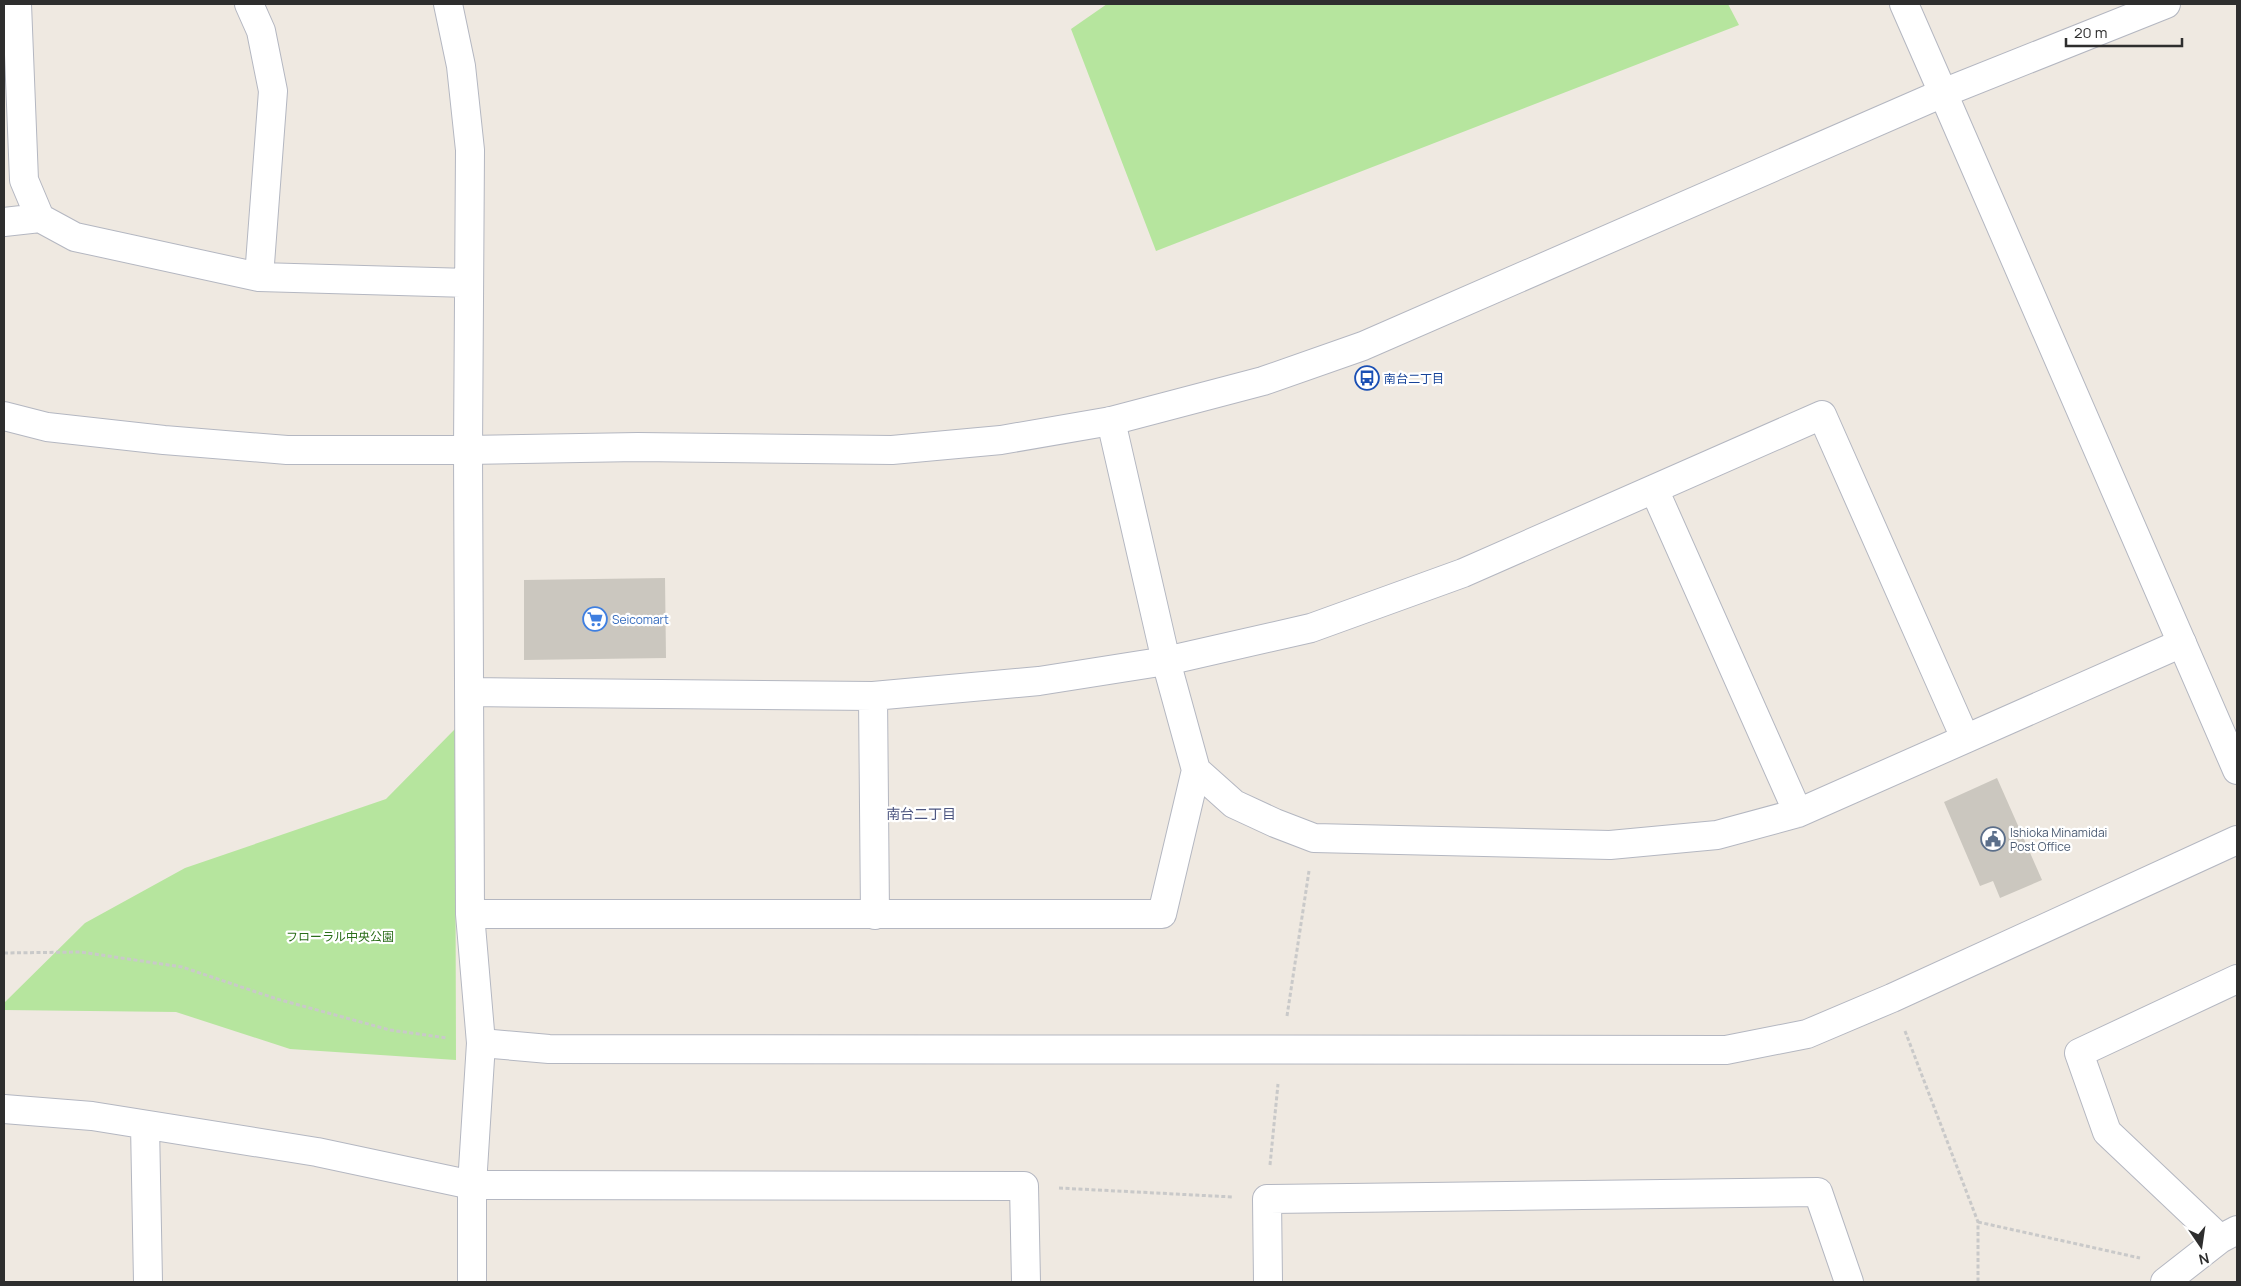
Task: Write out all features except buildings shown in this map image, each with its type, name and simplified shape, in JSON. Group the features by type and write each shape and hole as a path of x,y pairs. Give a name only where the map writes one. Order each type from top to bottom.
{"street":[{"path":"17,4 24,180 40,218"},
{"path":"249,4 261,31 273,91 259,277"},
{"path":"448,4 461,66 470,150 468,450 470,914 481,1043 472,1185 472,1282"},
{"path":"1904,4 2237,770"},
{"path":"4,416 47,427 164,440 287,450 468,450 638,447 892,450 1001,440 1111,421 1264,381 1363,346 1943,93 2166,4"},
{"path":"4,222 40,218 76,237 259,277 469,283"},
{"path":"470,692 873,696 1039,681 1166,661 1311,628 1463,573 1822,415 1965,738"},
{"path":"470,914 1162,914 1196,770 1166,661 1111,421"},
{"path":"1654,489 1798,813"},
{"path":"1196,770 1234,804 1314,838 1610,845 1717,836 1798,813 2182,643"},
{"path":"873,696 875,915"},
{"path":"481,1043 549,1049 1726,1050 1807,1034 1892,998 2237,840"},
{"path":"2174,1275 2229,1235 2106,1132 2079,1053 2237,979"},
{"path":"4,1109 92,1116 317,1152 472,1185 1024,1186 1026,1282"},
{"path":"145,1125 148,1282"},
{"path":"1268,1282 1267,1199 1818,1192 1849,1282"}],"path":[{"path":"4,953 81,952 182,967 277,999 390,1030 481,1043"},
{"path":"1892,998 1978,1222 1978,1282"},
{"path":"1024,1186 1267,1199"},
{"path":"1978,1222 2174,1275"}],"green space":[{"path":"1107,4 1728,4 1739,25 1156,251 1071,29"},
{"name":"フローラル中央公園","path":"455,729 456,1060 290,1049 176,1012 4,1010 4,1003 85,923 185,868 386,799"}],"place":[{"name":"南台二丁目","path":"1367,378"},
{"name":"Seicomart","path":"595,619"},
{"name":"Ishioka Minamidai Post Office","path":"1993,839"}],"district":[{"name":"南台二丁目","path":"921,813"}]}
